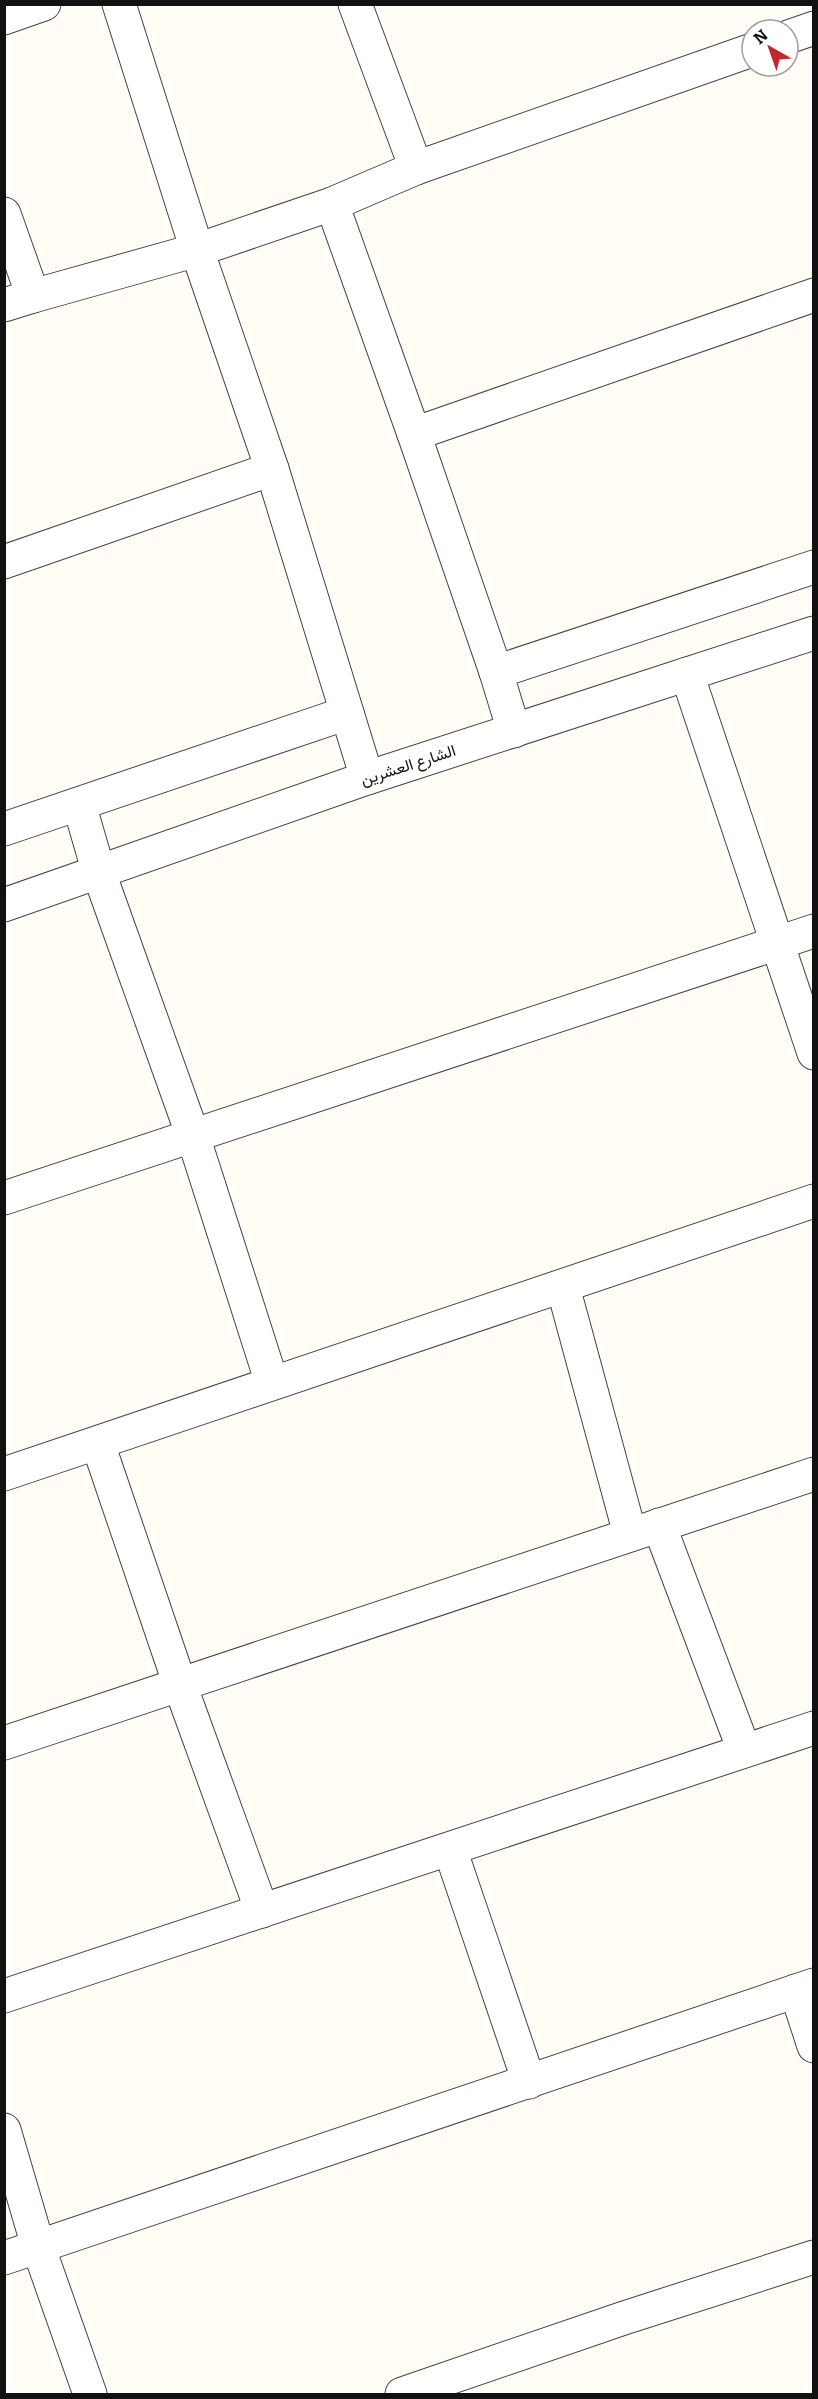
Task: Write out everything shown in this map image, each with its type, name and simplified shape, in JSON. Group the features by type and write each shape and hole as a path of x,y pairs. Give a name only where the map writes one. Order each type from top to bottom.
{"street":[{"path":"4,18 44,4"},
{"path":"119,4 197,250 272,469 367,778"},
{"path":"355,4 416,168"},
{"path":"4,214 19,301 197,250 332,204 416,168 740,54"},
{"path":"332,204 414,434 514,731"},
{"path":"414,434 813,295"},
{"path":"4,562 272,469"},
{"path":"496,672 813,567"},
{"name":"الشارع العشرين","path":"4,905 367,778 813,633"},
{"path":"687,674 813,1053"},
{"path":"4,829 347,713"},
{"path":"79,804 99,873 193,1136 272,1383"},
{"path":"4,1198 813,930"},
{"path":"4,1474 813,1201"},
{"path":"563,1287 645,1529 744,1750"},
{"path":"98,1444 180,1685 262,1911"},
{"path":"4,1743 813,1474"},
{"path":"4,1996 813,1728"},
{"path":"450,1849 529,2082"},
{"path":"4,2258 805,1988 813,2046"},
{"path":"4,2130 39,2246 90,2394"},
{"path":"415,2392 624,2318 813,2258"}]}
